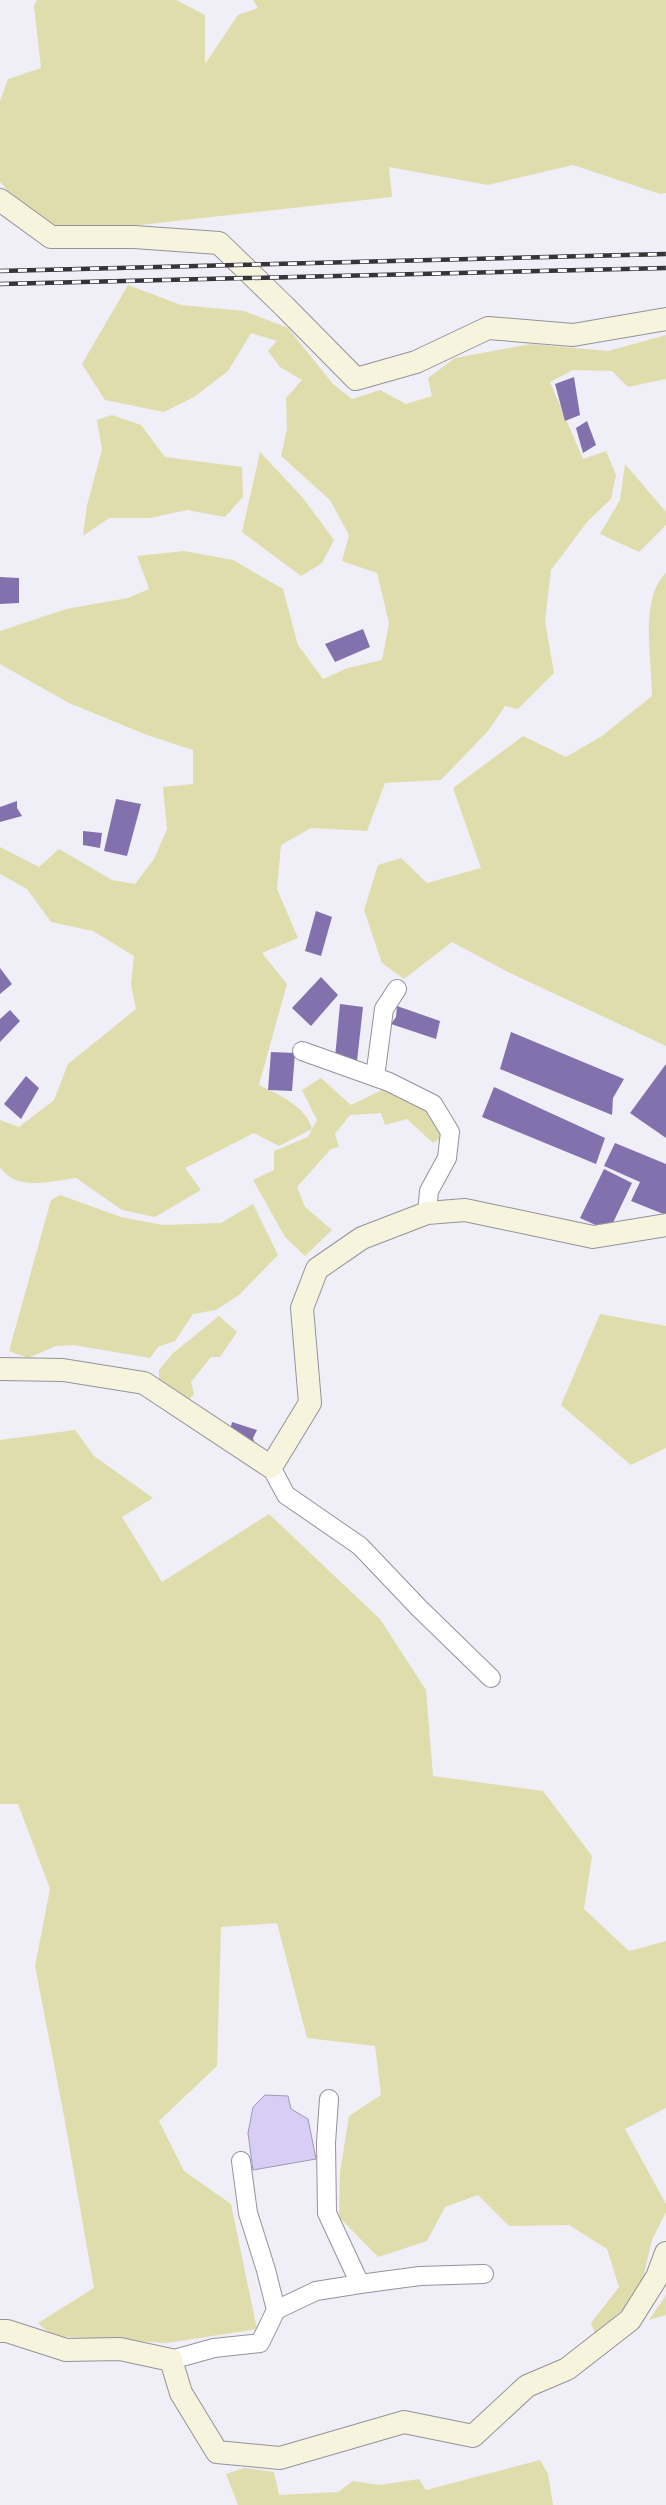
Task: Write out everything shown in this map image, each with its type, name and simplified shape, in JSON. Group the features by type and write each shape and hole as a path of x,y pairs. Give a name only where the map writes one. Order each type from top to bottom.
{"street":[{"path":"0,200 51,237 134,237 219,243 356,379 416,362 488,328 572,335 666,319"},
{"path":"375,1077 384,1009 397,989"},
{"path":"302,1051 389,1082 433,1104 450,1132 447,1158 428,1191 427,1213"},
{"path":"271,1467 310,1403 302,1308 317,1269 362,1238 427,1213 464,1210 593,1237 666,1225"},
{"path":"0,1369 63,1370 144,1383 271,1467 286,1496 360,1546 419,1608 491,1678"},
{"path":"329,2099 326,2143 327,2213 360,2284"},
{"path":"241,2161 248,2213 266,2270 276,2310"},
{"path":"171,2360 180,2393 217,2452 280,2458 404,2422 473,2436 527,2386 568,2369 630,2320 657,2277 666,2253"},
{"path":"0,2331 7,2331 66,2350 120,2349 171,2360 214,2348 260,2343 276,2310 316,2291 420,2276 484,2274"}],"shaded area":[{"path":"37,0 176,0 205,15 205,64 238,15 258,8 253,0 666,0 666,193 660,194 573,165 488,185 389,167 392,197 131,226 41,227 0,182 0,101 8,79 41,68 34,6"},
{"path":"128,285 181,305 244,311 288,328 333,384 352,399 380,390 406,404 432,396 428,378 455,358 531,344 608,351 666,335 666,379 628,387 612,371 573,370 550,382 583,459 606,451 616,475 611,499 587,522 551,570 545,621 554,673 518,709 505,706 488,731 441,780 385,783 367,831 311,828 281,845 277,889 298,938 262,953 287,984 259,1085 291,1102 304,1114 312,1129 279,1146 254,1133 185,1168 201,1190 155,1217 122,1210 76,1178 35,1183 24,1182 15,1180 7,1175 0,1167 0,1120 19,1127 54,1100 68,1064 136,1009 131,984 134,956 93,931 51,922 27,889 0,874 0,847 39,867 59,849 112,880 135,884 154,859 167,829 163,787 193,784 193,750 147,735 69,703 0,664 0,631 66,609 128,598 149,589 137,556 184,551 233,560 283,589 298,645 323,679 348,668 382,660 389,623 377,573 342,561 349,535 330,500 281,456 287,429 286,398 302,380 280,367 268,351 277,341 251,333 228,371 194,397 164,412 105,400 82,364"},
{"path":"112,415 141,425 165,457 242,467 243,497 225,517 187,510 150,518 109,518 83,536 87,505 102,450 97,420"},
{"path":"260,452 303,498 334,540 322,563 301,576 242,532"},
{"path":"625,464 666,512 666,525 639,552 600,534 620,500"},
{"path":"666,573 666,1046 506,971 452,942 404,979 382,963 364,910 378,865 401,858 427,883 481,868 453,788 523,736 566,757 602,736 652,696 649,649 650,614 652,598 658,584"},
{"path":"321,1078 351,1105 386,1088 433,1104 450,1132 433,1143 407,1119 385,1125 381,1113 350,1115 335,1134 339,1147 331,1149 297,1187 305,1207 332,1230 305,1256 285,1237 253,1180 274,1170 274,1151 308,1137 317,1120 302,1090"},
{"path":"60,1195 121,1217 163,1225 221,1223 253,1204 278,1255 239,1295 216,1310 193,1314 175,1341 158,1347 150,1358 73,1345 56,1346 28,1358 9,1351 51,1200"},
{"path":"600,1314 666,1326 666,1448 631,1465 561,1405"},
{"path":"219,1316 237,1332 220,1357 211,1357 191,1382 194,1394 184,1405 159,1384 159,1370 172,1354"},
{"path":"75,1430 94,1456 153,1498 122,1517 162,1582 269,1514 380,1619 426,1690 433,1776 543,1791 592,1856 584,1909 629,1951 666,1941 666,2108 625,2129 666,2204 666,2212 652,2240 639,2295 595,2334 591,2323 619,2287 607,2249 569,2225 509,2226 478,2195 445,2207 427,2241 378,2257 339,2217 340,2172 349,2116 381,2095 375,2046 307,2038 277,1923 221,1927 217,2066 159,2121 184,2171 231,2204 257,2329 167,2343 53,2336 38,2323 94,2288 64,2116 35,1966 50,1889 18,1804 0,1804 0,1440"},
{"path":"265,2095 288,2096 291,2109 308,2119 316,2159 253,2170 248,2133 253,2107"},
{"path":"666,2295 666,2315 649,2320"},
{"path":"540,2460 548,2474 553,2505 238,2505 226,2474 244,2468 274,2472 279,2495 338,2492 353,2481 379,2485 419,2479 426,2490"}],"building":[{"path":"574,377 580,415 565,421 555,384"},
{"path":"587,421 596,445 583,453 576,428"},
{"path":"0,577 19,578 19,603 0,604"},
{"path":"363,629 370,647 335,662 325,644"},
{"path":"116,799 141,804 127,856 104,851"},
{"path":"17,801 17,808 22,816 0,822 0,807"},
{"path":"83,831 102,833 100,848 83,845"},
{"path":"316,911 332,917 321,956 305,951"},
{"path":"0,968 12,984 0,994"},
{"path":"321,977 338,995 311,1026 292,1008"},
{"path":"340,1004 363,1007 357,1061 335,1058"},
{"path":"397,1006 440,1021 436,1039 391,1024 396,1017"},
{"path":"10,1010 20,1021 0,1042 0,1019"},
{"path":"511,1032 624,1079 613,1098 612,1115 500,1069"},
{"path":"271,1052 295,1053 292,1091 268,1090"},
{"path":"666,1064 666,1138 630,1113"},
{"path":"26,1076 39,1088 21,1119 4,1104"},
{"path":"494,1087 605,1138 596,1164 482,1117"},
{"path":"615,1143 666,1164 666,1215 631,1201 640,1182 604,1166"},
{"path":"604,1169 632,1183 609,1231 580,1218"},
{"path":"232,1422 257,1430 253,1438 255,1445 230,1431"}],"railway":[{"path":"0,271 666,254"},
{"path":"0,284 666,268"}]}
